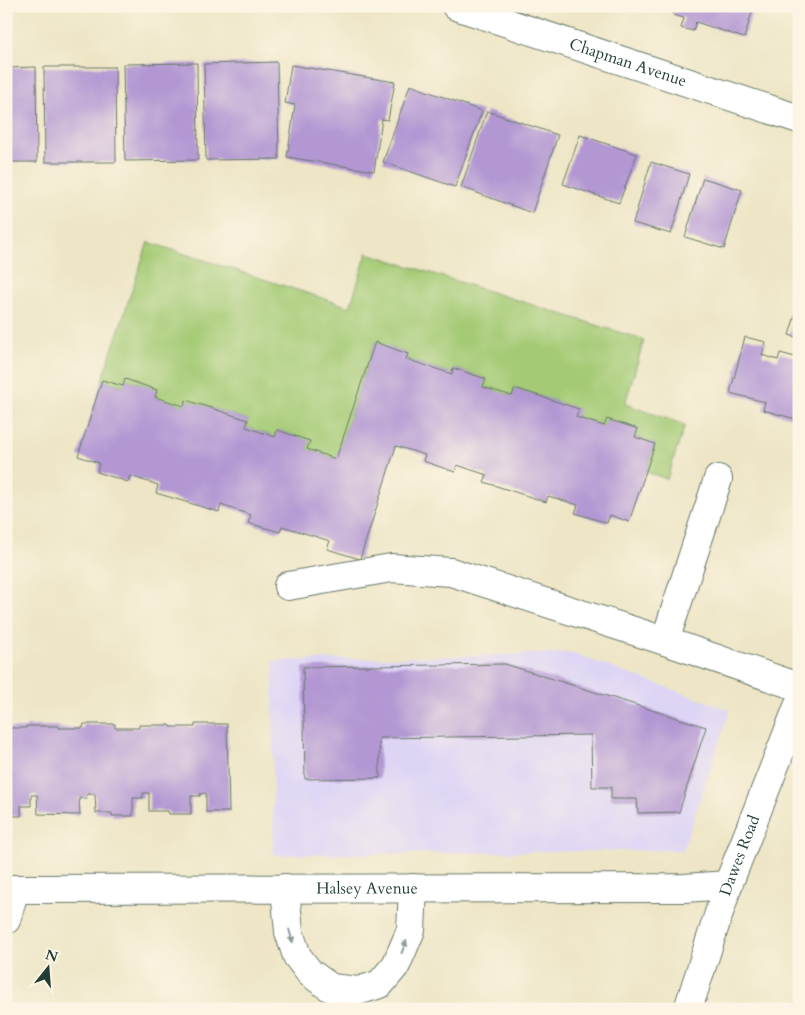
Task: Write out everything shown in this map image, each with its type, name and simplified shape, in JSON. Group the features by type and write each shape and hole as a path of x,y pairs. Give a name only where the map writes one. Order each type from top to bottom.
{"street":[{"name":"Chapman Avenue","path":"456,6 799,119"},
{"path":"665,641 718,479"},
{"path":"288,586 391,568 450,572 665,641 799,687"},
{"name":"Dawes Road","path":"688,1009 728,885 799,704"},
{"name":"Halsey Avenue","path":"10,889 684,888 728,885"},
{"path":"285,888 289,932 297,956 310,973 331,988 358,991 380,984 396,964 410,930 413,888"},
{"path":"6,920 10,889"}],"shaded area":[{"path":"799,47 799,76 790,73"},
{"path":"571,653 730,710 683,850 273,855 273,661"}],"green space":[{"path":"148,242 350,307 367,253 644,340 625,404 685,425 667,479 646,472 655,444 635,437 637,429 607,419 604,426 576,417 578,409 515,388 512,396 483,387 486,379 454,368 452,374 406,359 407,354 375,342 336,459 307,449 309,441 278,430 275,437 246,427 248,420 186,400 184,406 155,397 157,389 126,379 123,386 102,380"}],"building":[{"path":"676,6 754,6 744,38 696,22 693,31 681,28 684,18 673,15"},
{"path":"277,62 279,159 206,160 204,64"},
{"path":"197,63 198,160 125,161 123,64"},
{"path":"291,65 395,82 388,120 382,119 374,171 287,157 295,105 285,103"},
{"path":"36,67 37,162 6,162 6,68"},
{"path":"44,67 115,67 116,162 45,162"},
{"path":"410,85 482,111 455,187 383,162"},
{"path":"487,111 558,135 532,213 461,187"},
{"path":"580,135 637,154 619,203 563,184"},
{"path":"651,162 689,174 671,234 633,223"},
{"path":"703,178 742,190 724,249 685,237"},
{"path":"799,306 799,338 789,335"},
{"path":"745,337 766,342 762,355 778,360 780,353 799,358 799,420 763,410 765,402 730,393"},
{"path":"375,342 408,354 406,359 452,374 453,368 486,379 483,387 512,396 515,388 579,409 576,417 604,426 607,419 638,429 635,437 655,444 629,522 610,515 607,523 575,513 578,505 548,496 546,502 484,482 487,475 457,465 455,472 423,461 425,455 396,446 360,559 327,549 330,541 282,526 280,532 248,523 251,515 221,505 219,512 156,493 158,485 130,476 128,482 97,472 99,463 78,456 102,380 123,386 125,379 157,390 155,397 184,406 186,400 248,420 246,427 275,437 277,430 310,441 307,449 336,459"},
{"path":"505,664 706,727 679,812 638,813 637,799 611,799 611,787 592,787 591,735 379,738 380,778 305,779 303,667"},
{"path":"84,724 115,724 115,728 139,728 139,725 195,727 195,724 227,724 229,812 206,812 206,793 200,794 200,796 191,796 191,814 169,814 168,811 149,811 149,793 143,793 143,798 133,798 133,816 112,816 112,813 96,813 95,794 87,794 86,799 79,798 80,815 38,814 37,795 31,795 31,806 21,806 21,816 6,816 6,728 59,726 59,728 83,728"},
{"path":"793,1003 799,1003 799,1009 793,1009"}]}
